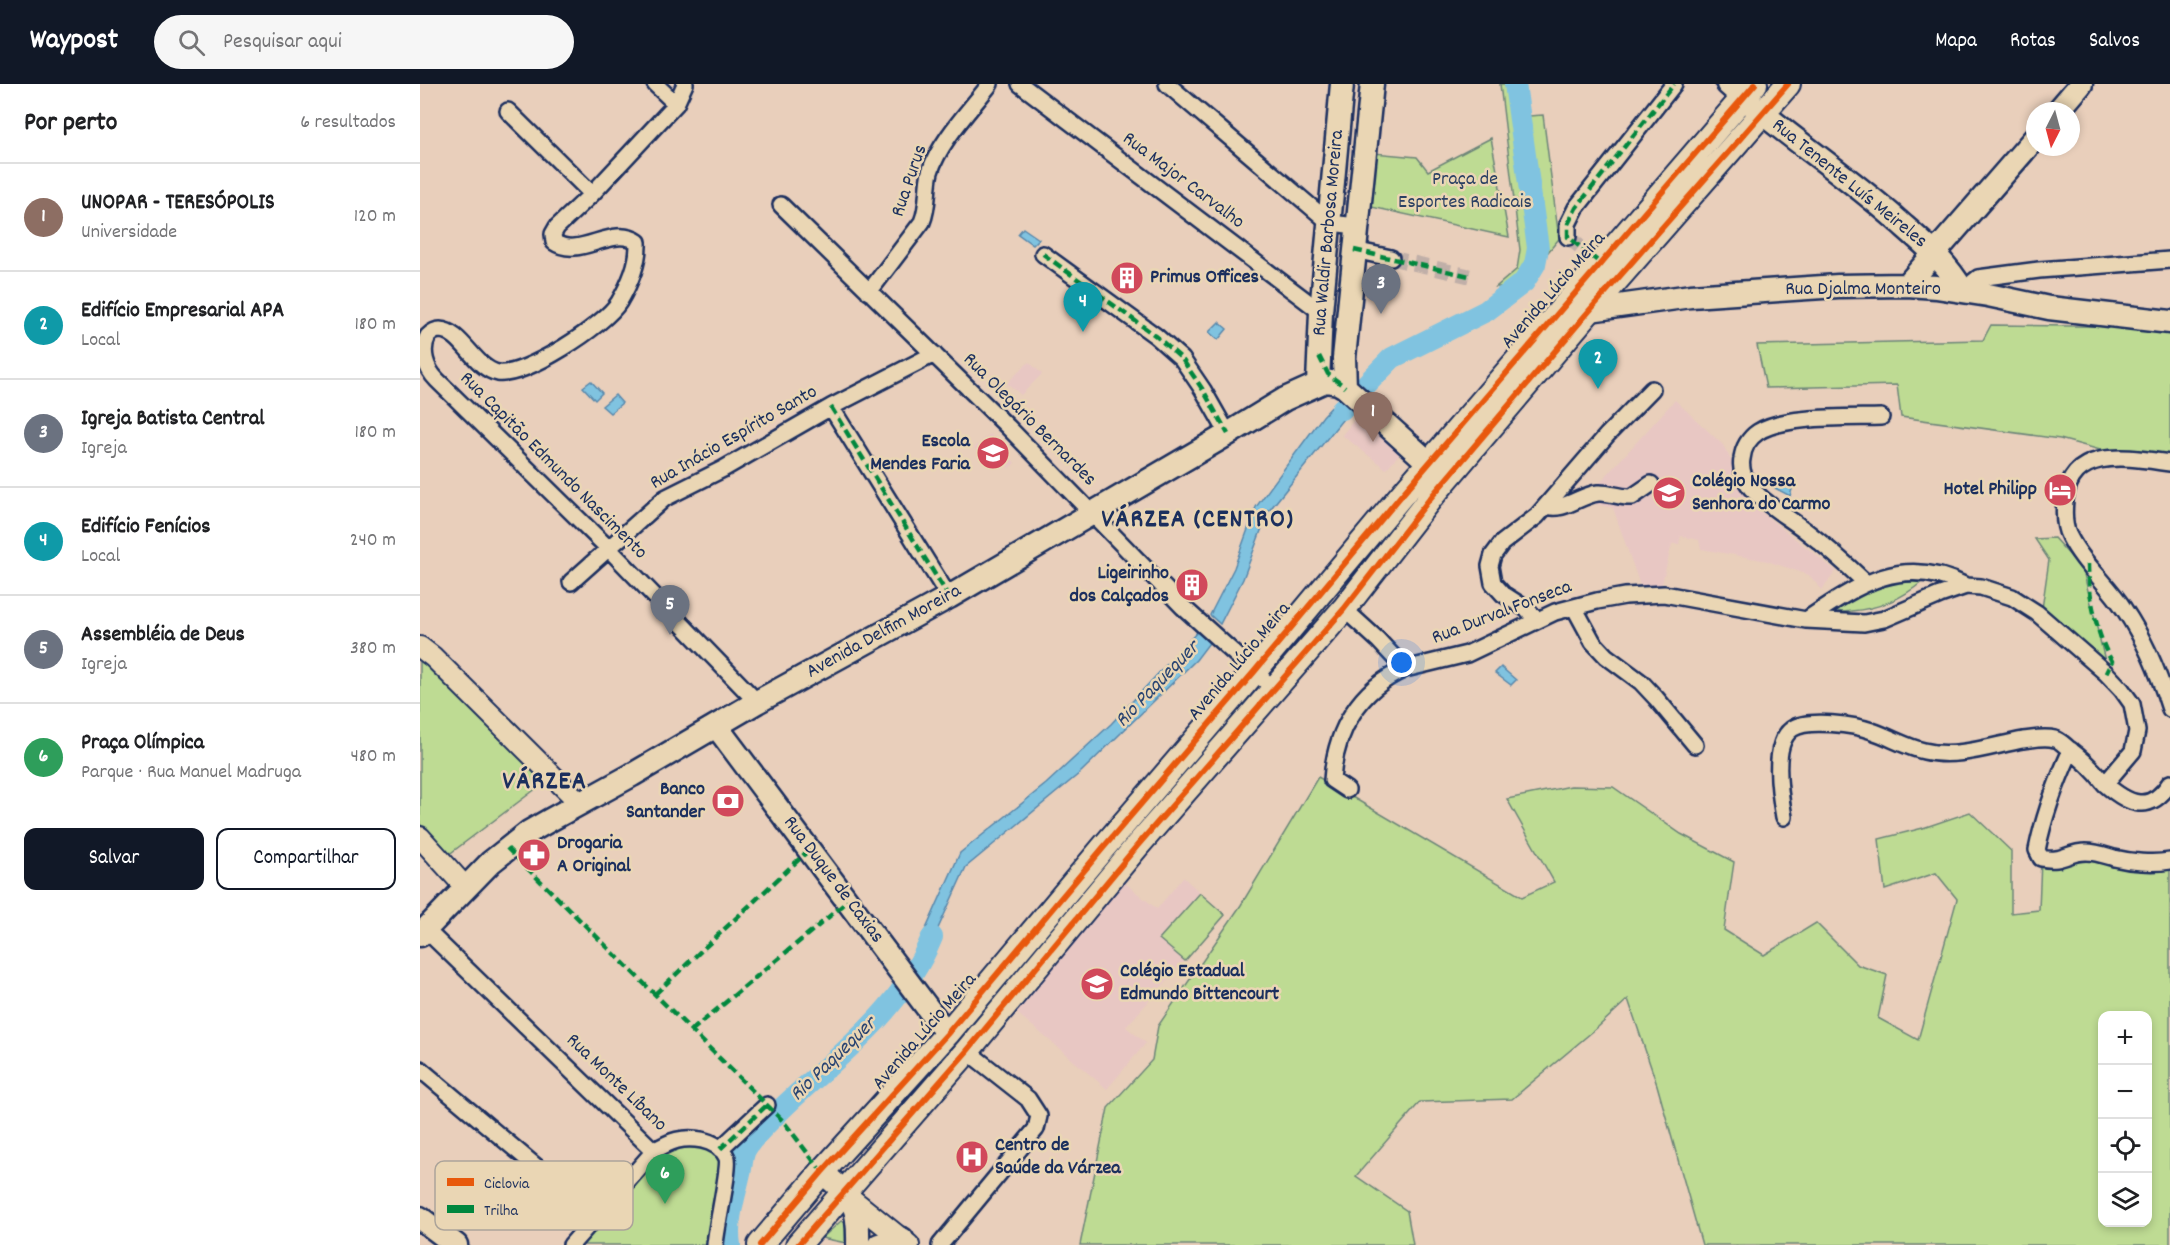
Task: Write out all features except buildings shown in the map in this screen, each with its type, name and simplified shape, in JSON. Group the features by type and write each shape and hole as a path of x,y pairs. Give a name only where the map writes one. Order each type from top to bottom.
{"main road":[{"name":"Rua Waldir Barbosa Moreira","path":"1318,383 1342,84"},
{"name":"Rua Waldir Barbosa Moreira","path":"1353,394 1344,358 1372,84"},
{"name":"Avenida Lúcio Meira","path":"798,1245 848,1196 1137,846 1344,609 1432,496 1590,310 1788,84"},
{"path":"2066,102 2081,84"},
{"name":"Avenida Lúcio Meira","path":"760,1245 946,1034 1254,672 1742,89"},
{"name":"Rua Tenente Luís Meireles","path":"1742,89 1763,114 1878,202 1936,254 1969,292"},
{"path":"1339,108 1369,111"},
{"path":"1907,285 2026,149"},
{"name":"Rua Djalma Monteiro","path":"1590,310 1702,295 1838,286 1907,285 1969,292 2049,308 2170,322"},
{"path":"1319,356 1344,358"},
{"path":"1318,383 1332,381 1353,394 1429,463"},
{"name":"Avenida Delfim Moreira","path":"422,932 465,887 529,832 949,597 1285,399 1318,383"},
{"name":"Rua Duque de Caxias","path":"717,727 946,1034"},
{"path":"822,1172 848,1196 857,1219 858,1245"},
{"path":"420,1218 435,1229"},
{"path":"436,1230 456,1245"},
{"path":"879,1245 906,1242"}],"street":[{"path":"656,84 675,104"},
{"path":"508,111 592,194 675,104 685,84"},
{"name":"Rua Purus","path":"869,292 922,222 926,212 930,173 942,147 990,84"},
{"name":"Rua Major Carvalho","path":"1020,84 1322,312"},
{"path":"1167,84 1330,224 1357,226"},
{"path":"1568,237 1568,224 1576,208 1674,84"},
{"name":"Rua Capitão Edmundo Nascimento","path":"592,194 557,227 553,234 554,242 561,247 569,248 616,237 626,237 638,242 633,269 618,304 595,326 562,350 531,365 506,372 497,373 489,369 480,363 453,335 442,330 435,331 426,338 421,349 421,356 429,371 608,548 758,702"},
{"name":"Rua Olegário Bernardes","path":"782,205 1008,427 1184,607 1274,689"},
{"path":"1354,250 1391,258"},
{"path":"1043,254 1156,336 1182,359 1203,390 1227,434"},
{"path":"1969,292 1973,282 1978,278 2039,270 2170,260"},
{"name":"Rua Inácio Espírito Santo","path":"571,582 666,498 793,431 831,407 934,354"},
{"path":"1319,356 1328,374 1353,394"},
{"path":"1536,620 1528,609 1493,583 1490,566 1498,548 1538,516 1607,435 1652,389"},
{"path":"831,407 949,597"},
{"path":"1865,582 1753,490 1743,476 1741,464 1746,444 1758,432 1771,426 1807,421 1881,417"},
{"path":"2170,463 2129,458 2102,459 2085,465 2074,475 2067,488 2064,510 2067,534 2125,610 2158,671 2170,709"},
{"path":"1546,506 1552,508 1563,506 1599,493 1632,497 1651,484"},
{"name":"Rua Durval Fonseca","path":"1806,620 1865,582 1896,574 1927,572 1939,574 1966,586 1993,589 2012,597 2037,613 2122,690 2132,704 2137,739 2133,751 2129,759 2105,784"},
{"name":"Rua Durval Fonseca","path":"1347,790 1332,780 1345,723 1363,698 1392,674 1467,654 1536,620 1574,607 1625,596 1664,594 1806,620 1854,623 1884,619 1966,586"},
{"path":"1574,607 1593,642 1606,656 1641,682 1695,745"},
{"path":"1344,609 1405,669"},
{"path":"420,647 433,657 580,803"},
{"path":"1784,816 1779,776 1781,745 1787,733 1793,728 1815,723 1856,727 1923,751 1945,755 2040,738 2056,739 2083,758 2116,794 2135,804 2147,803 2156,799 2170,783"},
{"path":"2071,750 2052,793 2039,838 2037,850 2041,858 2054,861 2083,852 2096,852 2116,859 2170,861"},
{"path":"420,837 465,887"},
{"name":"Rua Monte Líbano","path":"422,932 654,1151 679,1138 707,1141 720,1149"},
{"path":"940,1245 1027,1142 1039,1122 1036,1108 1028,1099 967,1051"},
{"path":"420,1069 530,1161"},
{"path":"715,1245 718,1216 728,1169 726,1156 720,1149 767,1105"},
{"path":"633,1175 654,1151"},
{"path":"848,1196 906,1242"},
{"path":"572,1245 584,1230"}],"shaded area":[{"path":"1029,362 1042,374 1021,395 1007,383"},
{"name":"Colégio Nossa Senhora do Carmo","path":"1675,400 1723,445 1744,485 1751,504 1836,571 1822,590 1809,575 1767,561 1701,549 1699,540 1681,536 1679,544 1672,544 1661,587 1642,591 1613,508 1583,501"},
{"path":"1359,414 1403,450 1386,469 1342,435"},
{"name":"Escola Mendes Faria","path":"990,434 1015,463 1009,468 1000,458 990,467 974,448"},
{"name":"Colégio Estadual Edmundo Bittencourt","path":"1183,877 1225,915 1126,1027 1146,1043 1107,1089 1011,1008 1120,879 1157,909"}],"green space":[{"path":"1500,84 1510,84 1514,117 1543,115 1559,239 1524,277 1515,283 1496,287 1517,269 1520,250"},
{"name":"Praça de Esportes Radicais","path":"1491,138 1509,237 1367,206 1374,153 1417,157 1428,171"},
{"path":"1991,325 2170,327 2170,462 2126,457 2060,439 1901,417 1897,385 1766,388 1757,345 1983,340"},
{"path":"2054,538 2083,570 2106,665 2042,609 2049,560 2035,539"},
{"path":"1918,574 1923,581 1890,602 1861,610 1842,612 1833,609 1853,594"},
{"path":"420,650 427,653 545,782 448,855 420,824"},
{"path":"1318,777 1522,897 1554,882 1507,799 1571,786 1613,787 1681,834 1734,862 1724,930 1764,955 1816,923 1858,965 1887,975 1878,1018 1918,1040 1957,899 1936,873 1885,890 1879,839 1923,828 1970,812 2011,851 2011,913 2039,910 2041,860 2126,853 2156,862 2170,858 2170,1245 1702,1245 1657,1085 1628,999 1512,1099 1420,1102 1356,1176 1407,1211 1413,1245 1080,1245 1108,1108 1152,1060 1158,1026 1241,905"},
{"path":"1200,893 1225,915 1185,961 1159,939"},
{"path":"688,1140 719,1152 726,1167 710,1245 578,1245 591,1230 633,1230 633,1181 657,1153"},
{"path":"841,1221 849,1224 851,1244 822,1238"}],"water":[{"path":"1023,228 1039,239 1033,245 1018,234"},
{"path":"1219,322 1227,329 1218,340 1209,332"},
{"path":"591,381 602,393 595,400 583,387"},
{"path":"615,395 622,403 610,413 602,406"},
{"path":"1338,400 1351,409 1268,512 1243,579 1220,624 1210,615 1234,568 1256,507 1323,416"},
{"path":"1775,481 1793,486 1790,496 1771,486"},
{"path":"1199,630 1212,639 1196,660 1080,773 966,867 920,968 913,958 960,853 1046,784 1111,724"},
{"path":"1501,667 1516,680 1511,685 1495,673"}],"waterway":[{"name":"Rio Paquequer","path":"1342,409 1392,358 1486,311 1524,282 1535,264 1538,248 1515,84"},
{"name":"Rio Paquequer","path":"730,1245 729,1227 745,1150 764,1126 878,1019 908,981 932,937"}],"tunnel":[{"path":"1568,237 1600,263"},
{"path":"1391,258 1469,276"}],"marked path":[{"path":"1600,263 1568,237 1568,224 1576,208 1674,84"},
{"path":"1354,250 1469,276"},
{"path":"1043,254 1156,336 1182,359 1228,434"},
{"path":"1319,356 1328,374 1345,387"},
{"path":"831,407 949,597"},
{"path":"2088,564 2094,614 2102,640 2112,661 2106,673"},
{"path":"507,848 784,1122 822,1172"},
{"path":"655,994 810,849"},
{"path":"691,1031 848,901"},
{"path":"720,1149 767,1105"}],"cycle path":[{"path":"760,1245 822,1172 947,1034 1400,497 1755,84"},
{"path":"798,1245 967,1051 1137,846 1344,609 1432,496 1590,310 1788,84"}],"place":[{"name":"Primus Offices","path":"1127,278"},
{"name":"Igreja Batista Central","path":"1381,314"},
{"name":"Edifício Fenícios","path":"1083,332"},
{"name":"Edifício Empresarial APA","path":"1598,389"},
{"name":"UNOPAR - TERESÓPOLIS","path":"1373,442"},
{"name":"Escola Mendes Faria","path":"993,453"},
{"name":"Hotel Philipp","path":"2060,490"},
{"name":"Colégio Nossa Senhora do Carmo","path":"1669,493"},
{"name":"Ligeirinho dos Calçados","path":"1192,585"},
{"name":"Assembléia de Deus","path":"670,635"},
{"name":"Banco Santander","path":"728,801"},
{"name":"Drogaria A Original","path":"534,855"},
{"name":"Colégio Estadual Edmundo Bittencourt","path":"1097,984"},
{"name":"Centro de Saúde da Várzea","path":"972,1157"},
{"name":"Praça Olímpica","path":"665,1204"}],"district":[{"name":"VÁRZEA (CENTRO)","path":"1198,520"},
{"name":"VÁRZEA","path":"545,782"}]}
